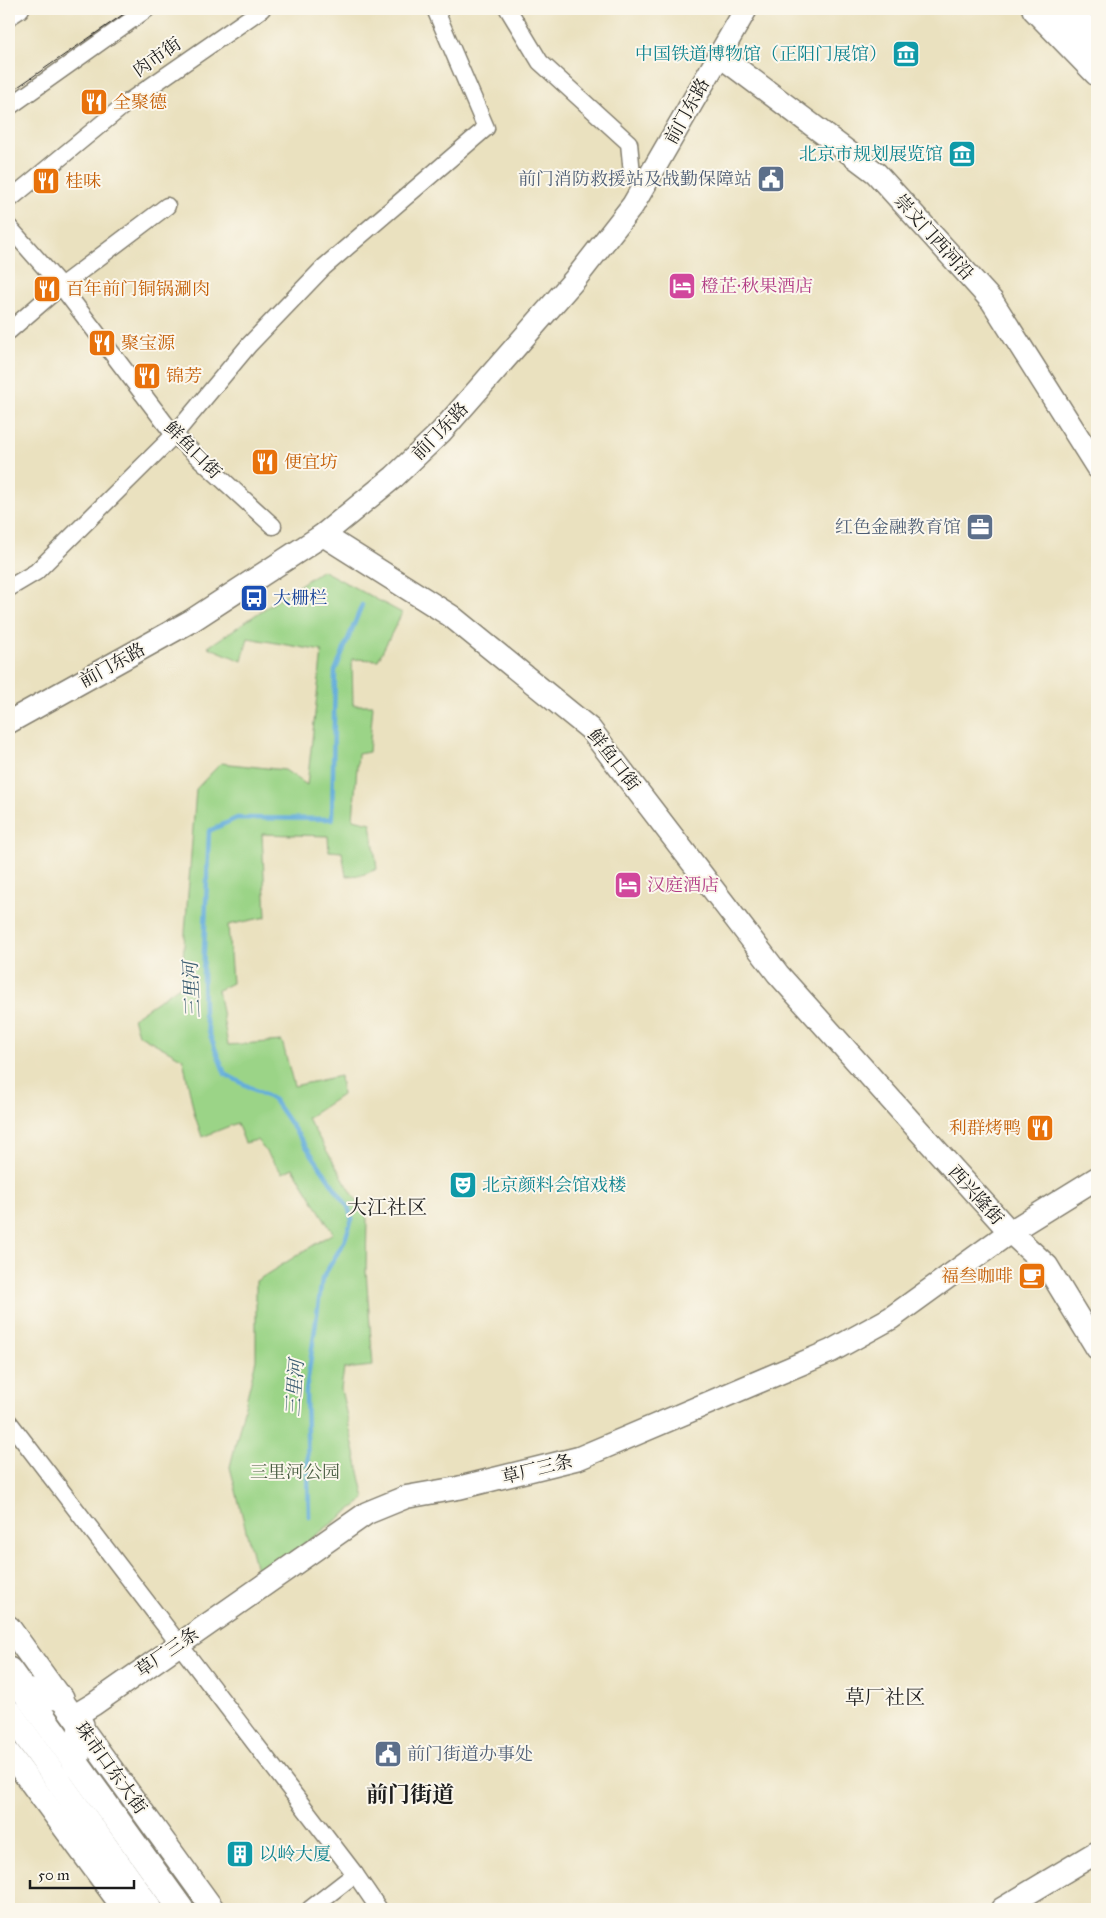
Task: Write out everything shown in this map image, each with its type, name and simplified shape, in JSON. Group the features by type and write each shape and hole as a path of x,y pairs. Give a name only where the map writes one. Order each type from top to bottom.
{"main road":[{"path":"1036,9 1097,73"},
{"path":"1067,9 1097,39"},
{"path":"16,1680 72,1713 76,1765"},
{"name":"珠市口东大街","path":"16,1680 180,1909"},
{"path":"9,1712 150,1909"}],"street":[{"path":"9,17 21,9"},
{"path":"9,107 147,9"},
{"name":"肉市街","path":"9,200 128,102 262,9"},
{"path":"9,588 36,572 174,435 249,345 324,267 486,128 435,9"},
{"path":"508,9 540,62 629,143 632,174"},
{"name":"前门东路","path":"9,722 191,621 323,535 394,477 441,432 576,278 633,205 746,9"},
{"name":"崇文门西河沿","path":"719,54 876,173 992,301 1097,467"},
{"path":"9,331 61,286 167,206"},
{"name":"鲜鱼口街","path":"9,227 61,286 174,435 273,526"},
{"name":"鲜鱼口街","path":"323,535 451,616 590,729 748,938 845,1049"},
{"name":"西兴隆街","path":"845,1049 1010,1232 1047,1266 1097,1348"},
{"name":"草厂三条","path":"72,1713 94,1704 367,1513 406,1498 458,1488 579,1458 831,1351 891,1318 1010,1232 1097,1178"},
{"path":"9,1422 355,1874 379,1909"},
{"name":"珠市口东大街","path":"9,1627 213,1909"},
{"path":"10,1758 27,1758 46,1764"},
{"path":"10,1758 124,1909"},
{"path":"1002,1909 1097,1852"},
{"path":"310,1909 355,1874"}],"green space":[{"name":"三里河公园","path":"322,570 402,613 378,660 352,659 353,705 373,705 369,752 358,754 353,819 371,823 377,869 362,875 346,876 342,852 329,851 328,836 262,834 266,917 228,925 232,983 218,990 228,1045 282,1041 294,1086 340,1076 342,1095 307,1118 367,1218 366,1271 373,1366 344,1369 341,1389 365,1499 258,1578 230,1467 256,1360 256,1281 333,1233 293,1168 282,1173 257,1140 245,1143 237,1123 202,1137 194,1113 183,1059 138,1034 133,1018 181,985 196,789 221,763 285,770 307,785 322,651 248,638 242,661 208,647"}],"waterway":[{"name":"三里河","path":"309,1517 306,1392 322,1279 344,1242 352,1219 348,1207 274,1100 225,1074 211,1038 204,1015 203,974 209,831 237,818 332,819 335,671 362,605"}],"tram line":[{"path":"9,93 131,9"}],"place":[{"name":"中国铁道博物馆（正阳门展馆）","path":"906,54"},
{"name":"全聚德","path":"94,102"},
{"name":"北京市规划展览馆","path":"962,154"},
{"name":"前门消防救援站及战勤保障站","path":"771,179"},
{"name":"桂味","path":"46,181"},
{"name":"橙芷·秋果酒店","path":"682,286"},
{"name":"百年前门铜锅涮肉","path":"47,289"},
{"name":"聚宝源","path":"102,343"},
{"name":"锦芳","path":"147,376"},
{"name":"便宜坊","path":"265,462"},
{"name":"红色金融教育馆","path":"980,527"},
{"name":"大栅栏","path":"254,598"},
{"name":"汉庭酒店","path":"628,885"},
{"name":"利群烤鸭","path":"1040,1128"},
{"name":"北京颜料会馆戏楼","path":"463,1185"},
{"name":"福叁咖啡","path":"1032,1276"},
{"name":"前门街道办事处","path":"388,1754"},
{"name":"以岭大厦","path":"240,1854"}],"district":[{"name":"大江社区","path":"387,1207"},
{"name":"草厂社区","path":"885,1697"},
{"name":"前门街道","path":"410,1794"}]}
